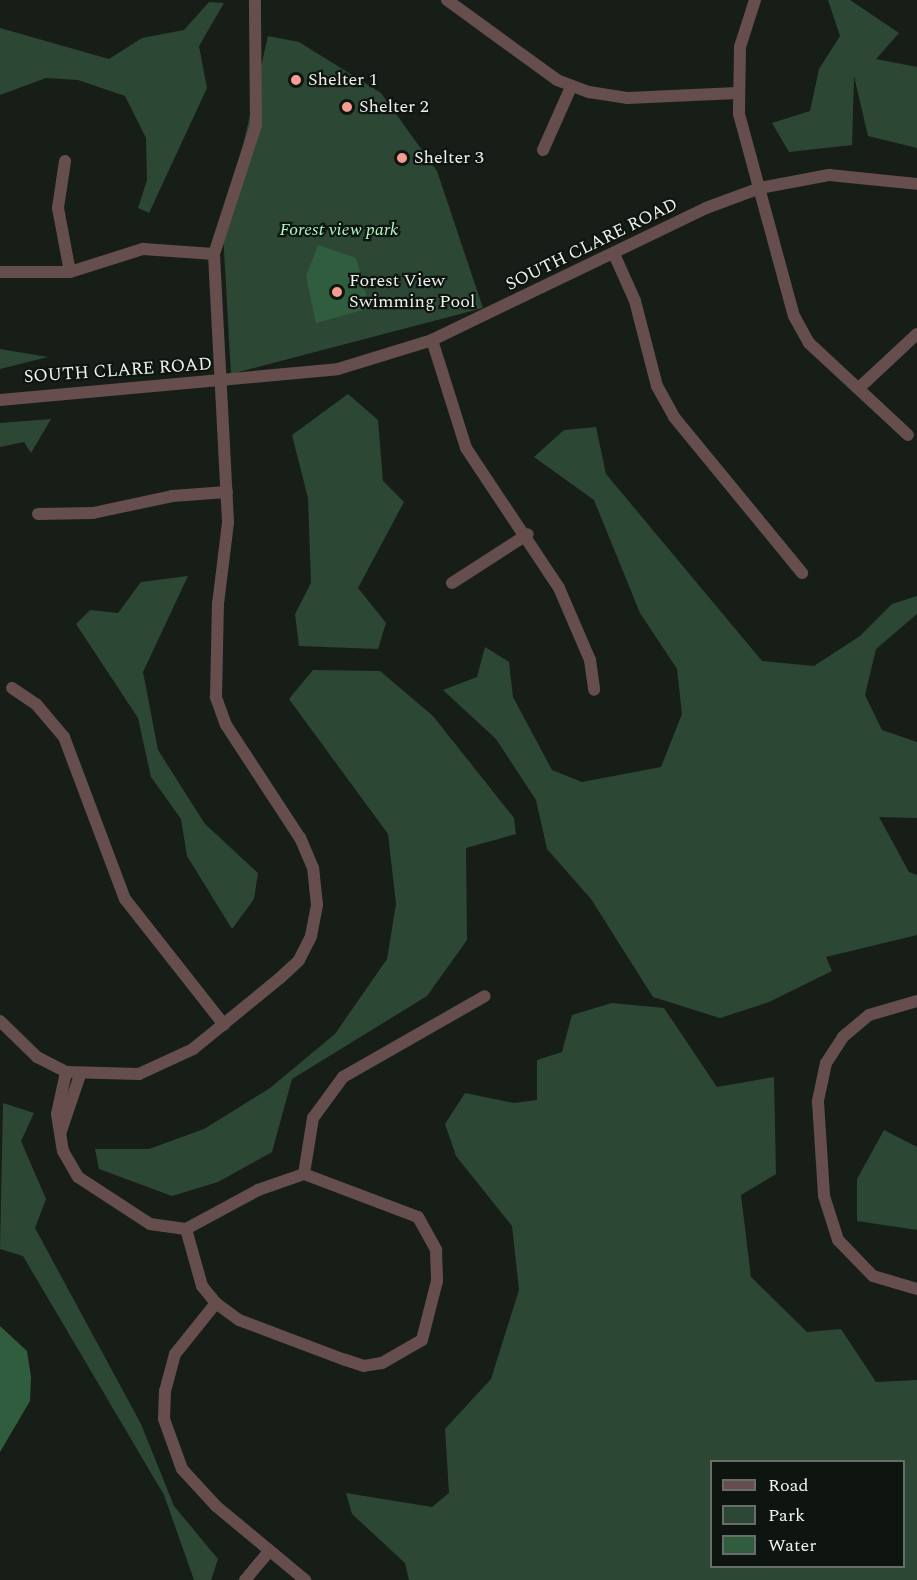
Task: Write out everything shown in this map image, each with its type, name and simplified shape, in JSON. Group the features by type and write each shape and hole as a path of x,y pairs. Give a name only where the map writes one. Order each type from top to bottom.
{"street":[{"path":"0,1021 37,1057 66,1072 121,1077 157,1068 224,1024 280,978 299,960 311,936 317,905 314,868 300,838 226,725 216,697 227,492 214,254 256,125 255,0"},
{"path":"447,0 571,87 627,98 737,93"},
{"path":"755,0 740,47 737,93 794,316 809,343 908,435"},
{"path":"543,150 571,87"},
{"path":"65,161 58,208 70,272"},
{"name":"SOUTH CLARE ROAD","path":"0,400 338,369 432,340 760,188 830,174 917,184"},
{"path":"0,272 70,272 144,249 214,254"},
{"path":"614,254 635,301 657,386 674,417 802,573"},
{"path":"859,388 917,334"},
{"path":"432,340 465,448 528,534 582,638 594,690"},
{"path":"38,514 93,513 172,496 227,492"},
{"path":"452,583 528,534"},
{"path":"12,688 36,704 64,737 125,899 224,1024"},
{"path":"304,1174 313,1118 343,1077 485,996"},
{"path":"917,1001 868,1015 843,1037 826,1063 819,1102 824,1196 838,1240 873,1276 917,1289"},
{"path":"66,1072 57,1114 63,1151 78,1177 96,1194 150,1224 186,1229 258,1190 304,1174 395,1204 418,1217 429,1231 437,1281 422,1340 402,1355 364,1366 239,1320 216,1303 202,1286 186,1229"},
{"path":"61,1131 80,1075"},
{"path":"216,1303 175,1354 165,1391 164,1419 175,1454 196,1487 268,1553 304,1580"},
{"path":"245,1580 268,1553"}],"green space":[{"path":"828,0 850,0 899,33 876,59 917,67 917,148 868,136 854,76 852,145 789,152 772,123 810,111 819,69 840,36"},
{"path":"209,2 224,3 199,46 207,88 149,213 138,208 147,180 146,138 125,96 78,80 46,78 0,95 0,28 109,59 142,38 184,30"},
{"name":"Forest view park","path":"268,36 299,42 381,93 437,171 483,308 231,374 223,233"},
{"path":"0,349 48,357 0,369"},
{"path":"348,394 378,420 383,481 404,502 358,588 386,623 378,649 299,646 295,614 311,583 308,498 292,435"},
{"path":"51,419 31,453 24,442 0,447 0,423"},
{"path":"596,427 606,474 762,661 814,666 860,636 892,604 917,596 917,614 876,649 865,695 882,730 917,742 917,818 879,817 909,872 917,875 917,935 826,957 832,971 769,1002 720,1018 653,997 591,899 547,849 536,800 496,739 443,690 477,677 485,647 509,662 513,697 552,770 582,782 661,767 682,714 677,669 640,613 594,500 534,457 564,430"},
{"path":"188,576 143,672 158,750 205,824 258,873 254,899 232,929 187,856 181,819 151,777 138,718 76,624 90,610 118,613 141,582"},
{"path":"313,670 380,671 433,716 514,818 516,834 466,848 467,940 427,996 292,1079 272,1152 218,1182 172,1196 99,1169 95,1149 149,1149 204,1129 270,1088 335,1034 387,959 396,904 388,834 289,699"},
{"path":"612,1003 664,1008 717,1087 774,1077 776,1174 741,1195 751,1277 807,1332 841,1329 876,1382 917,1380 917,1580 409,1580 405,1563 352,1514 346,1493 432,1507 449,1493 445,1429 491,1379 519,1290 512,1226 456,1156 445,1124 465,1093 514,1103 537,1100 537,1060 562,1052 572,1015"},
{"path":"3,1103 34,1113 21,1141 46,1199 35,1228 141,1424 174,1506 218,1559 211,1580 194,1580 164,1495 23,1256 0,1249"},
{"path":"884,1130 917,1147 917,1230 857,1221 857,1179"}],"water":[{"name":"Forest View Swimming Pool","path":"318,245 356,258 370,308 316,323 306,276"},
{"path":"0,1326 27,1351 31,1377 30,1401 0,1452"}],"place":[{"name":"Shelter 1","path":"296,80"},
{"name":"Shelter 2","path":"347,107"},
{"name":"Shelter 3","path":"402,158"},
{"name":"Forest View Swimming Pool","path":"337,292"}]}
